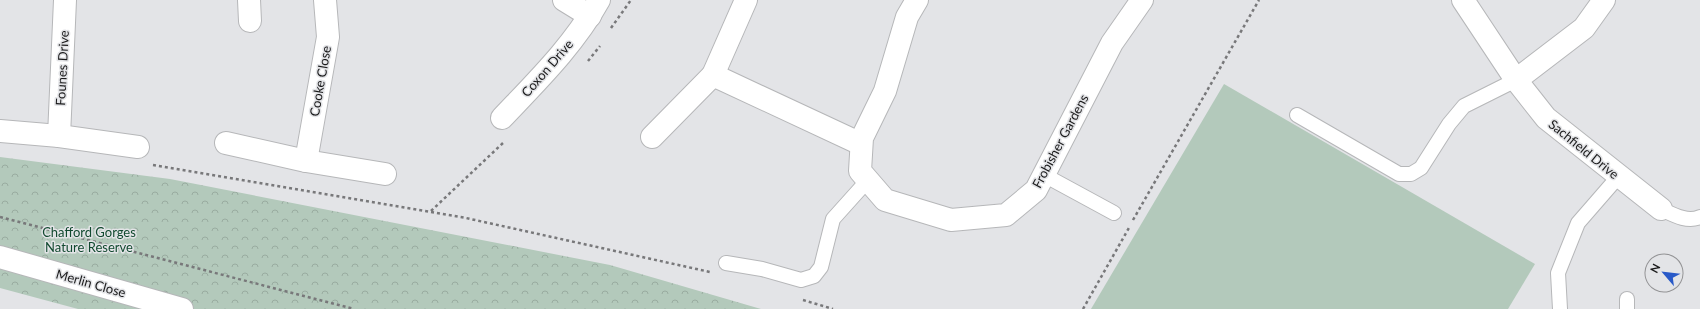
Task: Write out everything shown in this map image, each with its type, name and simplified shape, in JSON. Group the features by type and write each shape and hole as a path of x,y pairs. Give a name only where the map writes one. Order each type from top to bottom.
{"street":[{"name":"Founes Drive","path":"59,136 65,0"},
{"name":"Cooke Close","path":"306,161 328,38 325,0"},
{"name":"Coxon Drive","path":"502,118 558,60 595,8 564,0"},
{"path":"652,136 712,75 746,0"},
{"name":"Frobisher Gardens","path":"916,0 908,17 885,91 862,138 860,171 885,200 951,220 1006,215 1036,190 1112,43 1142,0"},
{"name":"Sachfield Drive","path":"1463,0 1516,80 1546,118 1618,177 1661,208"},
{"path":"1516,80 1584,28 1604,0"},
{"path":"712,75 861,144"},
{"path":"0,131 59,136 143,156"},
{"path":"226,144 306,161 385,174"},
{"name":"Merlin Close","path":"0,257 182,309"}],"lane":[{"path":"1297,115 1399,174 1410,174 1421,168 1449,124 1464,106 1516,80"},
{"path":"1044,175 1114,212"},
{"path":"1560,309 1558,273 1578,223 1618,177"},
{"path":"726,264 762,269 801,280 814,276 821,267 833,219 868,180"},
{"path":"1661,208 1680,217 1695,220 1700,218"}],"path":[{"path":"1083,309 1259,0"},
{"path":"143,156 466,218 713,273"},
{"path":"0,216 354,309"},
{"path":"795,298 833,309"}],"green space":[{"path":"1224,84 1535,264 1508,309 1091,309"},
{"name":"Chafford Gorges Nature Reserve","path":"0,157 170,179 610,265 761,309 78,309 0,288"}]}
